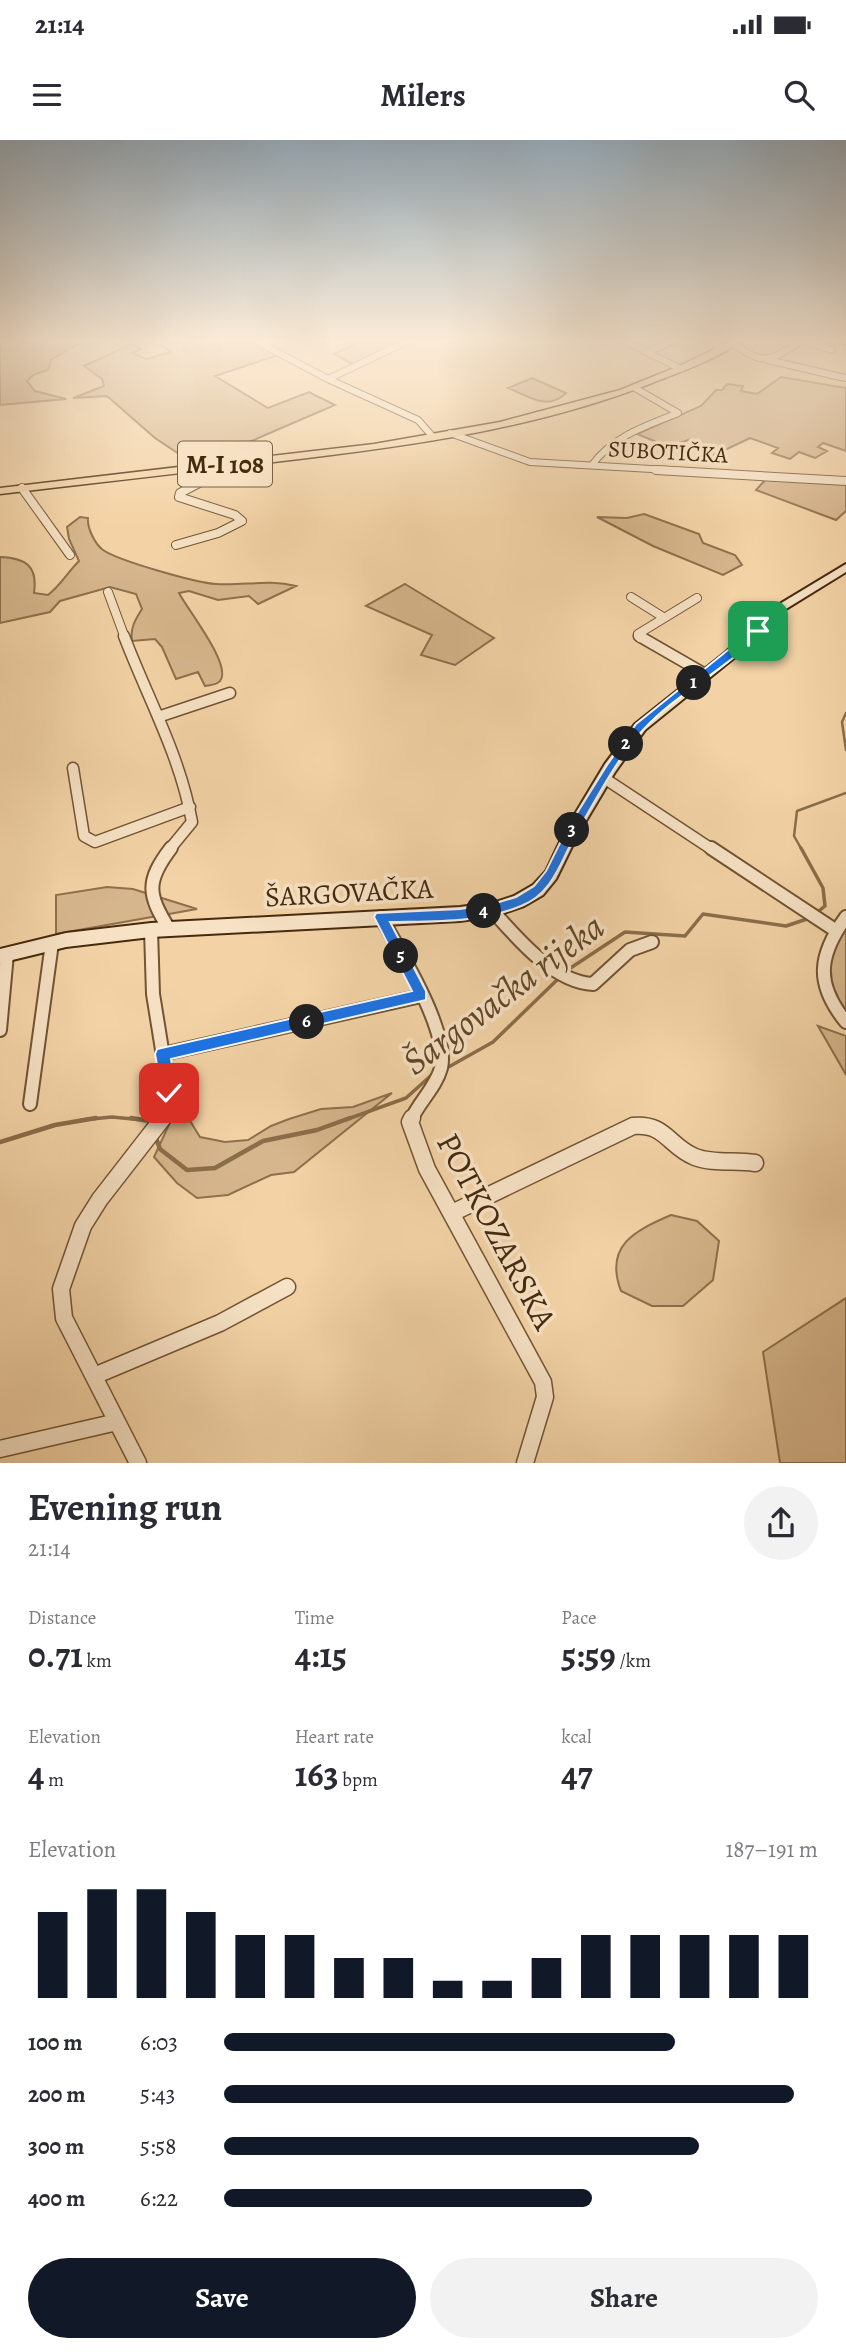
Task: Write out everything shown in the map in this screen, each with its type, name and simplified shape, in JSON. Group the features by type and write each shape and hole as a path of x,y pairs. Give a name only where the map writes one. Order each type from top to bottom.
{"main road":[{"name":"M-I 108","path":"0,491 404,441 430,431 450,433 542,414 586,402"},
{"path":"430,431 471,429"}],"street":[{"path":"377,402 418,421 430,431"},
{"path":"592,465 597,456 612,443 678,413 659,402"},
{"name":"SUBOTIČKA","path":"450,433 528,461 846,481"},
{"path":"176,545 218,533 242,521 235,515 179,497 180,493 212,475 216,470 214,466"},
{"path":"22,488 70,555"},
{"name":"ŠARGOVAČKA","path":"3,955 52,943 151,930 460,914 519,901 544,882 604,778 640,727 758,631 777,610 846,567"},
{"path":"108,592 119,625 180,764 190,807 192,822 159,864 150,883 152,899 169,929"},
{"path":"631,597 663,617"},
{"path":"697,598 638,634 640,639 705,674"},
{"path":"161,716 230,693"},
{"path":"73,768 85,836 95,842 190,807"},
{"path":"604,778 835,930"},
{"path":"491,909 515,936 571,980 587,986 593,985 631,950 652,942"},
{"name":"POTKOZARSKA","path":"381,917 421,996 439,1039 443,1060 437,1079 410,1122 420,1153 435,1186 543,1382 545,1397 525,1463"},
{"path":"846,917 835,930 820,976 827,995 846,1021"},
{"path":"138,1463 64,1318 61,1289 83,1226 100,1199 163,1120 169,1093 153,994 151,930"},
{"path":"30,1104 52,943"},
{"path":"0,1030 3,955"},
{"path":"163,1054 421,996"},
{"path":"452,1213 633,1126 646,1123 659,1129 688,1154 701,1159 754,1163"},
{"path":"94,1376 220,1323 287,1287"},
{"path":"0,1449 117,1422"}],"shaded area":[{"path":"0,402 36,402 0,405"},
{"path":"114,402 258,402 268,408 284,402 328,402 335,405 235,448 252,458 233,460 215,448 182,456 155,438"},
{"path":"705,402 846,402 846,451 823,443 818,447 827,451 815,458 799,452 790,459 772,453 778,448 750,438 710,457 691,439 669,447 637,434 701,406"},
{"path":"768,477 846,483 846,511 836,520 756,490"},
{"path":"644,514 699,534 703,543 735,555 742,565 723,575 653,546 597,517 627,518"},
{"path":"80,517 88,518 92,536 103,550 141,565 216,584 276,583 296,586 258,604 249,596 218,600 189,591 179,593 220,663 220,681 205,686 198,672 176,679 162,647 155,639 132,641 134,624 142,609 136,594 110,587 60,601 50,612 0,623 0,557 17,559 28,565 34,576 34,593 48,595 79,561 69,539 67,527"},
{"path":"405,584 494,638 455,665 421,655 432,635 366,606"},
{"path":"107,887 133,889 197,909 56,934 56,895"},
{"path":"846,928 846,1018 843,1020 823,961"},
{"path":"818,1026 846,1036 846,1075 845,1073"},
{"path":"392,1093 294,1172 271,1175 228,1195 197,1198 177,1183 154,1157 179,1103 200,1137 225,1142 248,1140 271,1126 321,1109 353,1107"},
{"path":"671,1215 697,1221 719,1241 713,1280 683,1306 652,1306 621,1291 616,1262 620,1251 634,1234"},
{"path":"846,1298 846,1463 780,1463 763,1352"}],"waterway":[{"name":"Šargovačka rijeka","path":"846,713 842,722 846,750"},
{"name":"Šargovačka rijeka","path":"802,850 794,836 797,811 846,793"},
{"name":"Šargovačka rijeka","path":"801,848 823,888 825,906 815,914"},
{"name":"Šargovačka rijeka","path":"566,971 625,932 685,936 703,914 786,926 810,918"},
{"name":"Šargovačka rijeka","path":"445,1069 493,1042 559,978"},
{"name":"Šargovačka rijeka","path":"345,1120 406,1098 435,1072"},
{"name":"Šargovačka rijeka","path":"89,1119 112,1117 143,1120"},
{"name":"Šargovačka rijeka","path":"89,1119 96,1118"},
{"name":"Šargovačka rijeka","path":"131,1118 150,1121 151,1125"},
{"name":"Šargovačka rijeka","path":"156,1138 160,1149 187,1170 215,1168 263,1141 317,1130 350,1118"},
{"name":"Šargovačka rijeka","path":"0,1142 55,1125 89,1119"},
{"name":"Šargovačka rijeka","path":"81,1120 89,1119"}],"route":[{"path":"169,1093 163,1054 421,996 381,917 460,914 496,909 519,901 538,890 551,875 571,833 610,768 640,727 758,631"}]}
